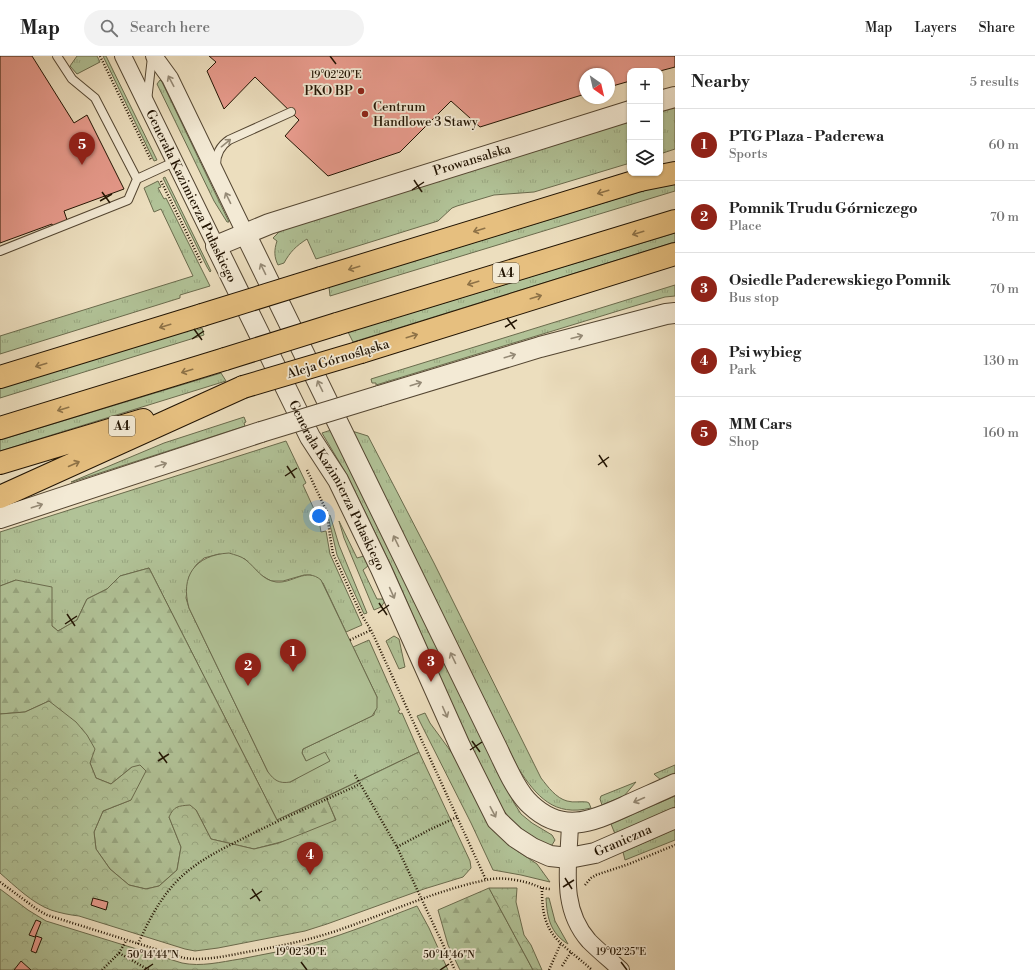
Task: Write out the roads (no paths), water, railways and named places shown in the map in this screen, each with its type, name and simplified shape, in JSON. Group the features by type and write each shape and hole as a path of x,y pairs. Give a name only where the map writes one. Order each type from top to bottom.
{"main road":[{"path":"0,377 640,180 675,173"},
{"name":"A4","path":"0,428 675,221"},
{"name":"Aleja Górnośląska","path":"0,462 130,424 243,387 361,352 675,254"},
{"path":"0,497 243,387"}],"street":[{"name":"Generała Kazimierza Pułaskiego","path":"123,56 310,436 338,480 381,569 460,746 497,820 515,838 532,848 550,856 569,858"},
{"name":"Generała Kazimierza Pułaskiego","path":"154,56 170,78 515,783 530,804 538,811 556,821 570,823"},
{"path":"663,100 675,97"},
{"name":"Prowansalska","path":"216,246 269,224 627,112"},
{"path":"640,180 675,168"},
{"path":"0,518 261,432 540,347 666,314 675,313"},
{"path":"621,970 590,941 574,917 568,894 570,823 586,822 601,817 675,784"},
{"name":"Graniczna","path":"569,858 595,853 675,818"}],"lane":[{"path":"57,56 72,79 95,98 137,179"},
{"path":"147,106 154,56"},
{"path":"218,178 216,160 222,145 229,140 291,112"},
{"path":"0,250 128,200 137,179 174,162"}],"place":[{"name":"PKO BP","path":"361,91"},
{"name":"Centrum Handlowe 3 Stawy","path":"365,114"},
{"name":"MM Cars","path":"82,165"},
{"name":"PTG Plaza - Paderewa","path":"293,672"},
{"name":"Osiedle Paderewskiego Pomnik","path":"431,682"},
{"name":"Pomnik Trudu Górniczego","path":"248,686"},
{"name":"Psi wybieg","path":"310,875"}]}
